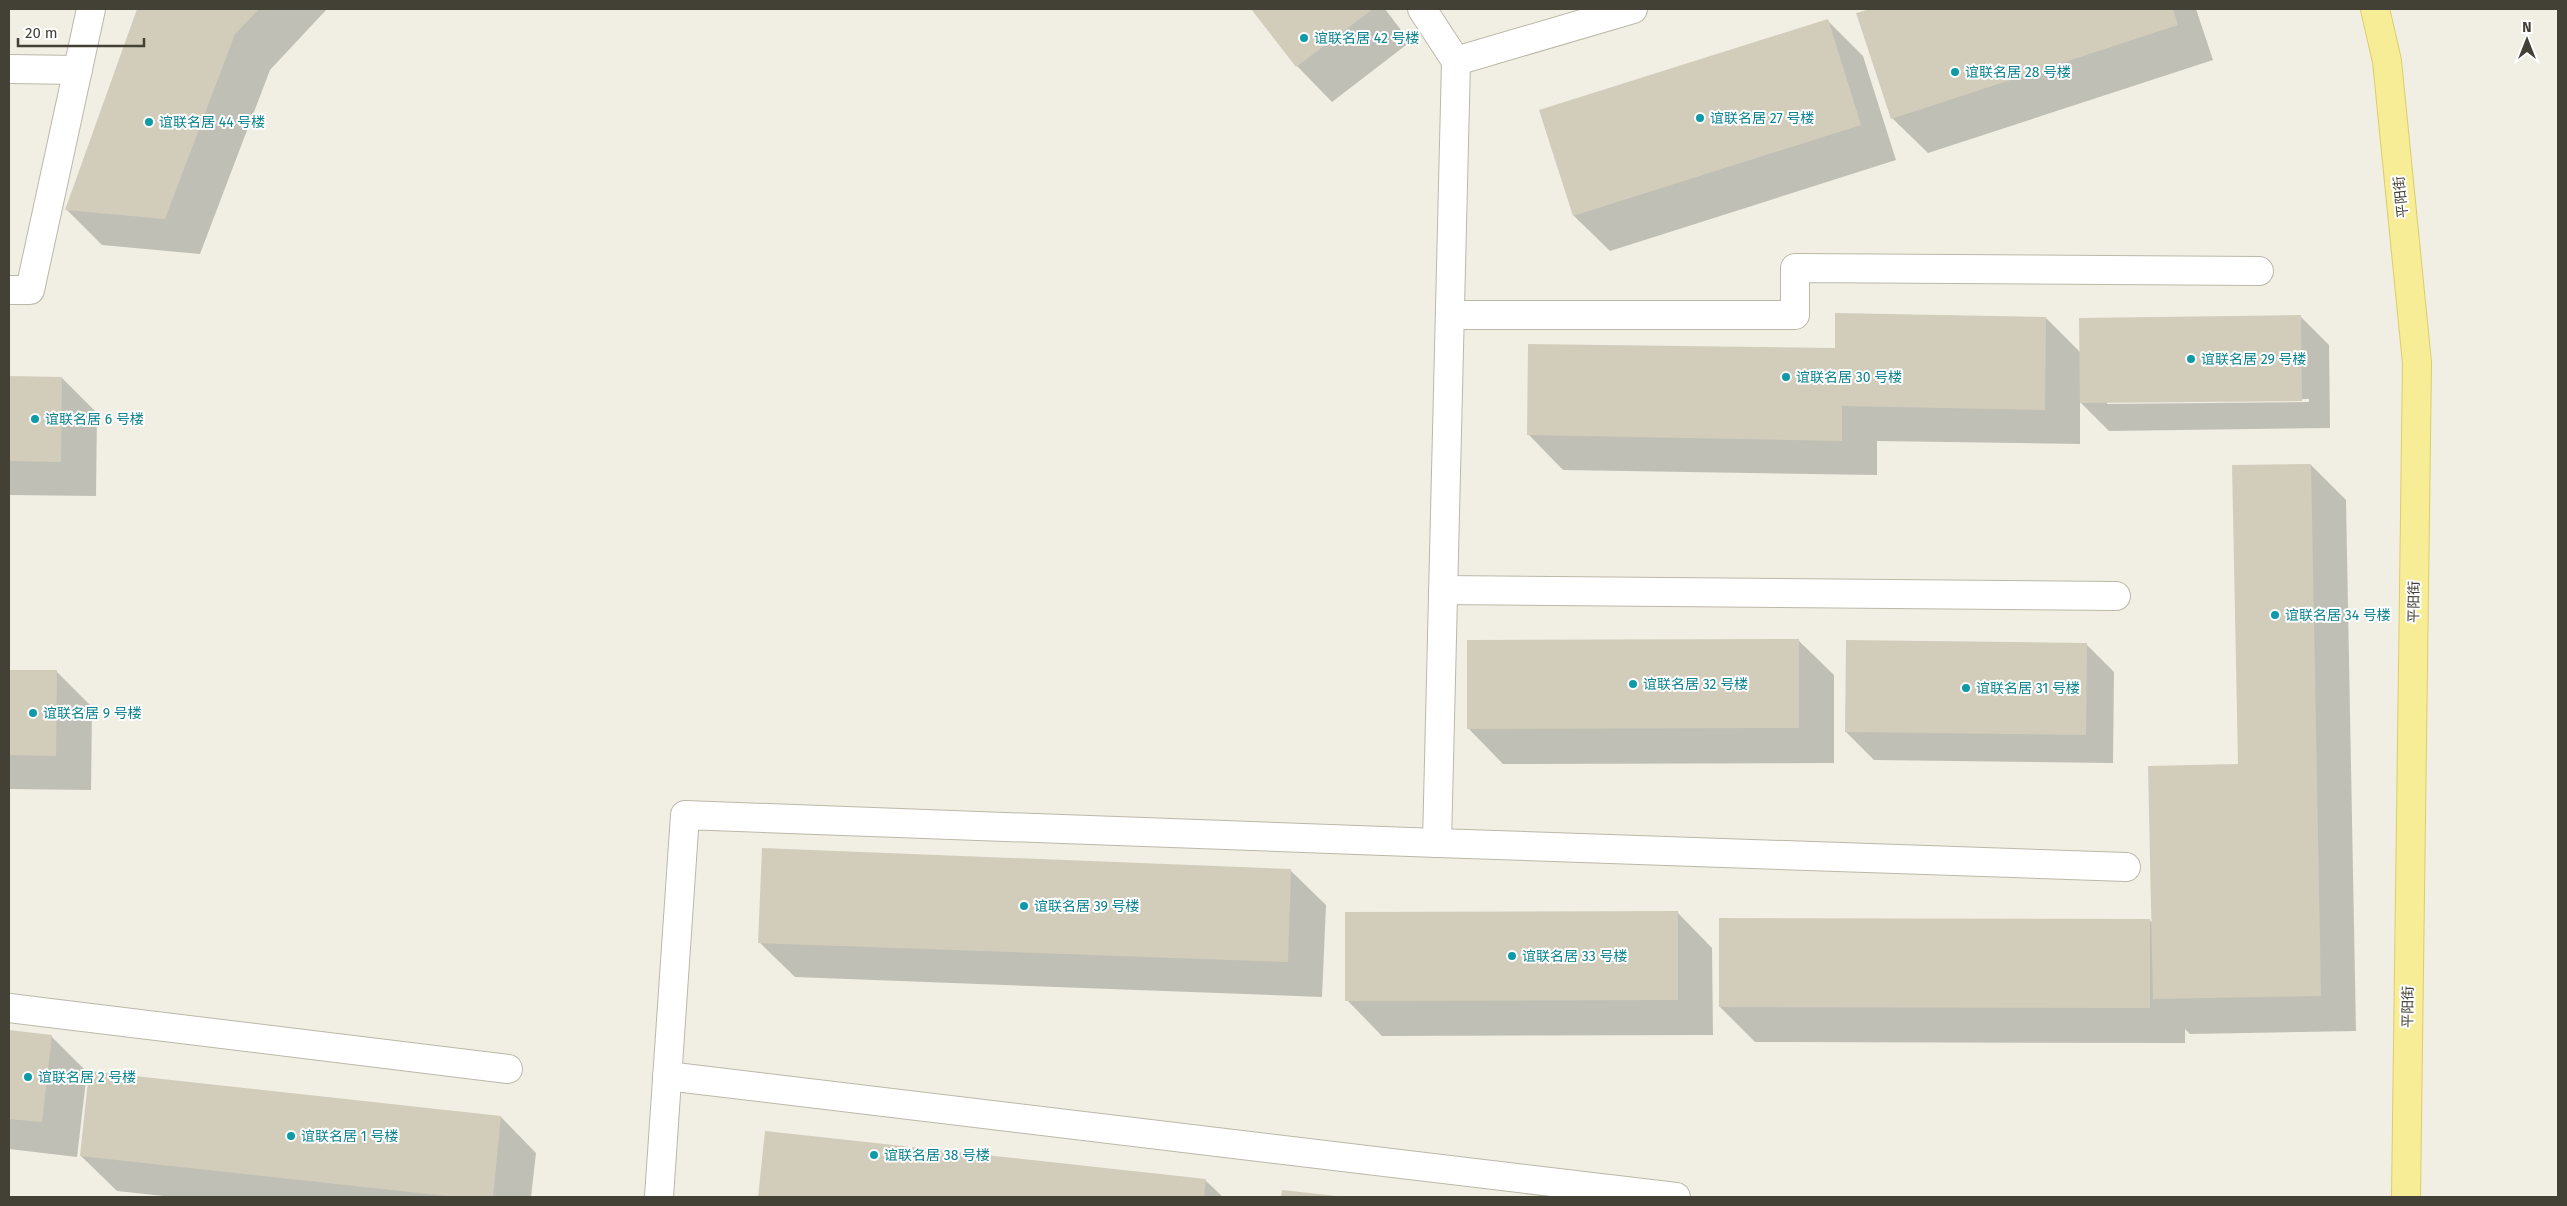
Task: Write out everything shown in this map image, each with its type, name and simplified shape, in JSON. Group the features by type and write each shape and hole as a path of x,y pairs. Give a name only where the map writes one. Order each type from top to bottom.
{"main road":[{"name":"平阳街","path":"2375,9 2387,61 2418,362 2406,1197"}],"street":[{"path":"9,290 30,290 91,9"},
{"path":"1422,9 1456,61 1437,843"},
{"path":"1456,61 1633,9"},
{"path":"9,68 78,70"},
{"path":"1450,315 1795,315 1795,268 2259,271"},
{"path":"1443,590 2116,596"},
{"path":"659,1197 685,815 2126,867"},
{"path":"9,1008 508,1069"},
{"path":"667,1076 1676,1197"}],"building":[{"name":"谊联名居 44 号楼","path":"137,9 259,9 235,34 165,219 65,210"},
{"name":"谊联名居 42 号楼","path":"1251,9 1373,9 1296,67"},
{"name":"谊联名居 28 号楼","path":"1870,9 2173,9 2178,25 1891,119 1856,13"},
{"name":"谊联名居 27 号楼","path":"1828,19 1861,125 1573,216 1539,110"},
{"name":"谊联名居 30 号楼","path":"1835,313 2046,317 2045,410 1842,406 1842,441 1527,435 1528,344 1835,348"},
{"name":"谊联名居 29 号楼","path":"2301,315 2302,401 2080,403 2079,318"},
{"name":"谊联名居 6 号楼","path":"9,376 62,377 61,462 9,461"},
{"name":"谊联名居 34 号楼","path":"2311,464 2321,996 2153,999 2148,766 2238,764 2232,465"},
{"name":"谊联名居 32 号楼","path":"1799,639 1799,728 1467,729 1467,640"},
{"name":"谊联名居 31 号楼","path":"1846,640 2087,643 2086,735 1845,732"},
{"name":"谊联名居 9 号楼","path":"9,670 57,670 56,756 9,755"},
{"name":"谊联名居 39 号楼","path":"762,848 1291,869 1288,962 758,943"},
{"name":"谊联名居 33 号楼","path":"1678,911 1678,1000 1345,1001 1345,912"},
{"path":"1719,918 2150,919 2150,1008 1719,1007"},
{"name":"谊联名居 2 号楼","path":"9,1030 52,1035 42,1122 9,1119"},
{"name":"谊联名居 1 号楼","path":"89,1071 501,1116 493,1197 456,1197 80,1156"},
{"name":"谊联名居 38 号楼","path":"765,1131 1206,1179 1204,1197 758,1197"},
{"path":"1282,1190 1337,1196 1337,1197 1281,1197"}],"place":[{"name":"谊联名居 42 号楼","path":"1304,38"},
{"name":"谊联名居 28 号楼","path":"1955,72"},
{"name":"谊联名居 27 号楼","path":"1700,118"},
{"name":"谊联名居 44 号楼","path":"149,122"},
{"name":"谊联名居 29 号楼","path":"2191,359"},
{"name":"谊联名居 30 号楼","path":"1786,377"},
{"name":"谊联名居 6 号楼","path":"35,419"},
{"name":"谊联名居 34 号楼","path":"2275,615"},
{"name":"谊联名居 32 号楼","path":"1633,684"},
{"name":"谊联名居 31 号楼","path":"1966,688"},
{"name":"谊联名居 9 号楼","path":"33,713"},
{"name":"谊联名居 39 号楼","path":"1024,906"},
{"name":"谊联名居 33 号楼","path":"1512,956"},
{"name":"谊联名居 2 号楼","path":"28,1077"},
{"name":"谊联名居 1 号楼","path":"291,1136"},
{"name":"谊联名居 38 号楼","path":"874,1155"}]}
